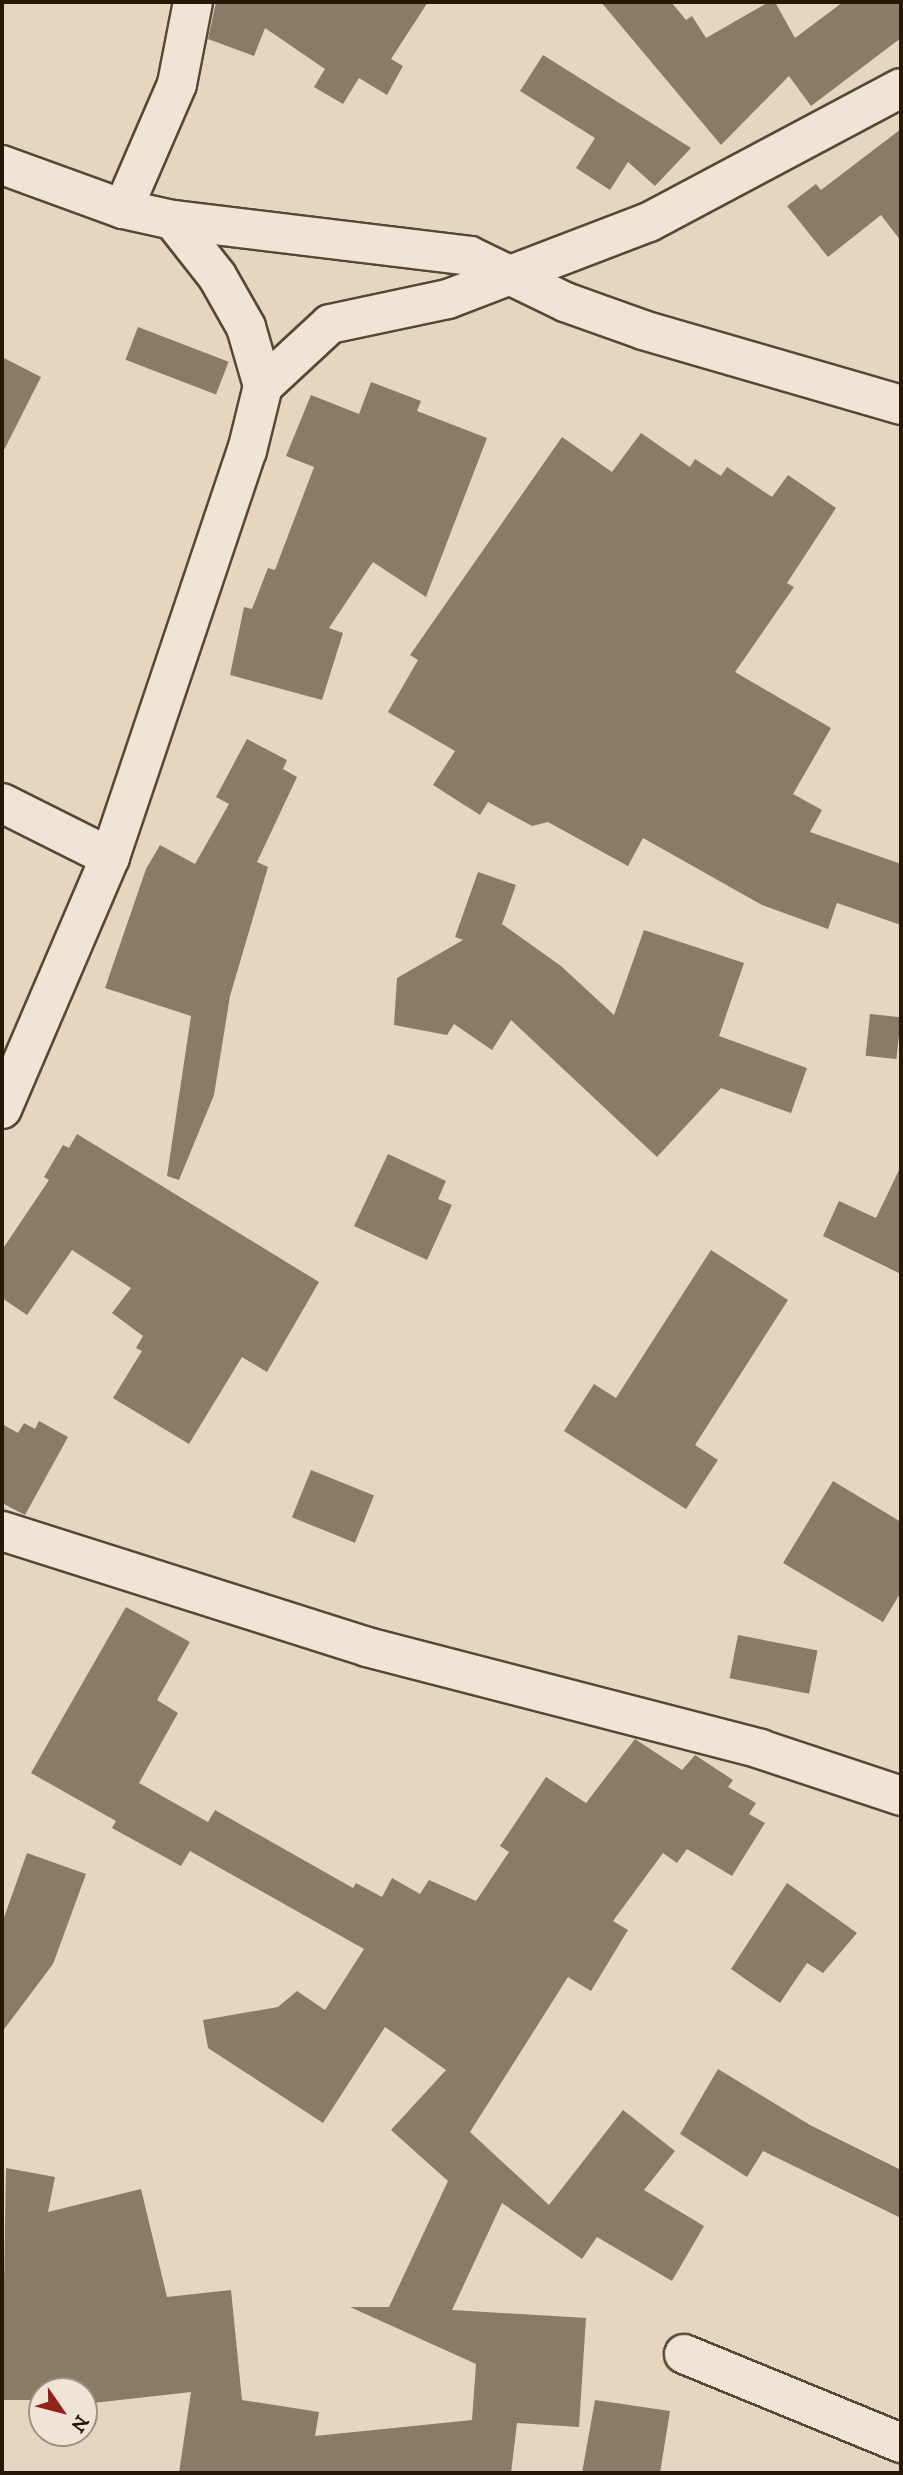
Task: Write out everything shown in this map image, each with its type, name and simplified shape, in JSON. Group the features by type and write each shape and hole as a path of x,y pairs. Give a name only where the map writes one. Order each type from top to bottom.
{"street":[{"path":"123,209 177,84 193,2"},
{"path":"263,386 330,324 448,299 649,222 901,89"},
{"path":"2,164 123,209 173,220 470,256 508,276 643,330 901,405"},
{"path":"2,1109 110,857 247,451 263,386 246,327 217,276 173,220"},
{"path":"2,803 110,857"},
{"path":"2,1531 368,1647 760,1749 901,1796"},
{"path":"684,2354 901,2443"}],"building":[{"path":"216,2 428,2 391,59 403,66 387,95 359,78 343,104 314,87 325,69 265,28 254,56 208,39"},
{"path":"601,2 671,2 686,20 692,16 706,38 769,2 775,2 795,38 843,2 901,2 901,38 811,106 789,76 721,145"},
{"path":"543,55 691,148 655,186 628,162 610,190 576,168 595,138 520,91"},
{"path":"901,129 901,241 881,215 828,257 787,206 816,184 821,190"},
{"path":"138,327 229,362 216,394 125,360"},
{"path":"2,357 41,377 2,454"},
{"path":"371,382 421,401 417,411 487,438 426,597 373,562 329,628 343,633 322,700 230,675 244,607 252,609 268,568 275,570 314,467 286,456 311,395 359,414"},
{"path":"641,433 690,467 695,459 721,476 727,467 772,497 788,475 836,508 787,583 794,587 735,672 831,728 793,794 822,810 810,832 901,864 901,925 837,903 828,929 762,905 643,838 628,866 548,822 532,826 488,802 480,815 433,785 455,751 388,712 418,660 410,655 562,437 612,472"},
{"path":"247,739 287,760 283,769 297,777 257,862 268,867 230,996 214,1095 179,1180 167,1176 191,1016 105,988 146,869 160,845 195,864 229,804 216,797"},
{"path":"478,872 516,885 502,924 561,966 614,1015 644,930 744,963 719,1036 807,1068 791,1113 721,1088 657,1157 511,1020 492,1050 454,1024 447,1035 394,1025 397,978 463,940 455,937"},
{"path":"870,1014 901,1017 896,1059 866,1056"},
{"path":"77,1134 319,1282 267,1372 242,1357 189,1444 113,1398 142,1351 136,1348 143,1336 112,1313 131,1288 72,1250 27,1315 2,1298 2,1250 49,1180 44,1177 63,1145 69,1148"},
{"path":"388,1154 446,1181 438,1199 452,1205 427,1260 354,1226"},
{"path":"901,1166 901,1274 823,1236 839,1201 876,1218"},
{"path":"711,1250 788,1300 695,1445 718,1460 686,1509 564,1431 594,1384 616,1398"},
{"path":"39,1421 68,1437 25,1515 2,1503 2,1424 18,1433 24,1423 35,1429"},
{"path":"311,1470 374,1495 355,1543 292,1517"},
{"path":"833,1481 901,1522 901,1592 883,1622 783,1563"},
{"path":"126,1607 190,1642 157,1700 178,1713 139,1783 208,1822 215,1810 353,1888 356,1883 382,1897 392,1878 420,1894 429,1880 476,1901 509,1852 500,1846 546,1777 586,1803 635,1739 682,1770 695,1755 733,1780 728,1787 756,1803 749,1814 765,1823 732,1876 687,1849 677,1863 663,1853 613,1921 628,1930 591,1991 568,1977 470,2132 549,2205 623,2110 675,2151 644,2190 704,2226 672,2281 597,2237 582,2259 502,2203 452,2310 586,2318 579,2427 517,2423 511,2473 179,2473 191,2392 98,2402 98,2377 28,2377 28,2400 2,2400 6,2168 55,2177 48,2212 141,2189 167,2297 231,2290 242,2400 319,2412 315,2436 472,2420 476,2364 350,2307 389,2307 448,2181 391,2130 446,2070 385,2027 323,2123 208,2048 203,2020 278,2007 297,1991 325,2010 364,1949 190,1851 181,1866 112,1828 116,1821 31,1773"},
{"path":"738,1635 818,1650 809,1694 730,1678"},
{"path":"27,1853 86,1874 53,1964 2,2032 2,1923"},
{"path":"787,1883 857,1933 823,1973 807,1963 780,2003 731,1969"},
{"path":"718,2069 810,2125 901,2170 901,2218 763,2151 747,2177 680,2134"},
{"path":"595,2400 670,2411 660,2473 582,2473"}]}
